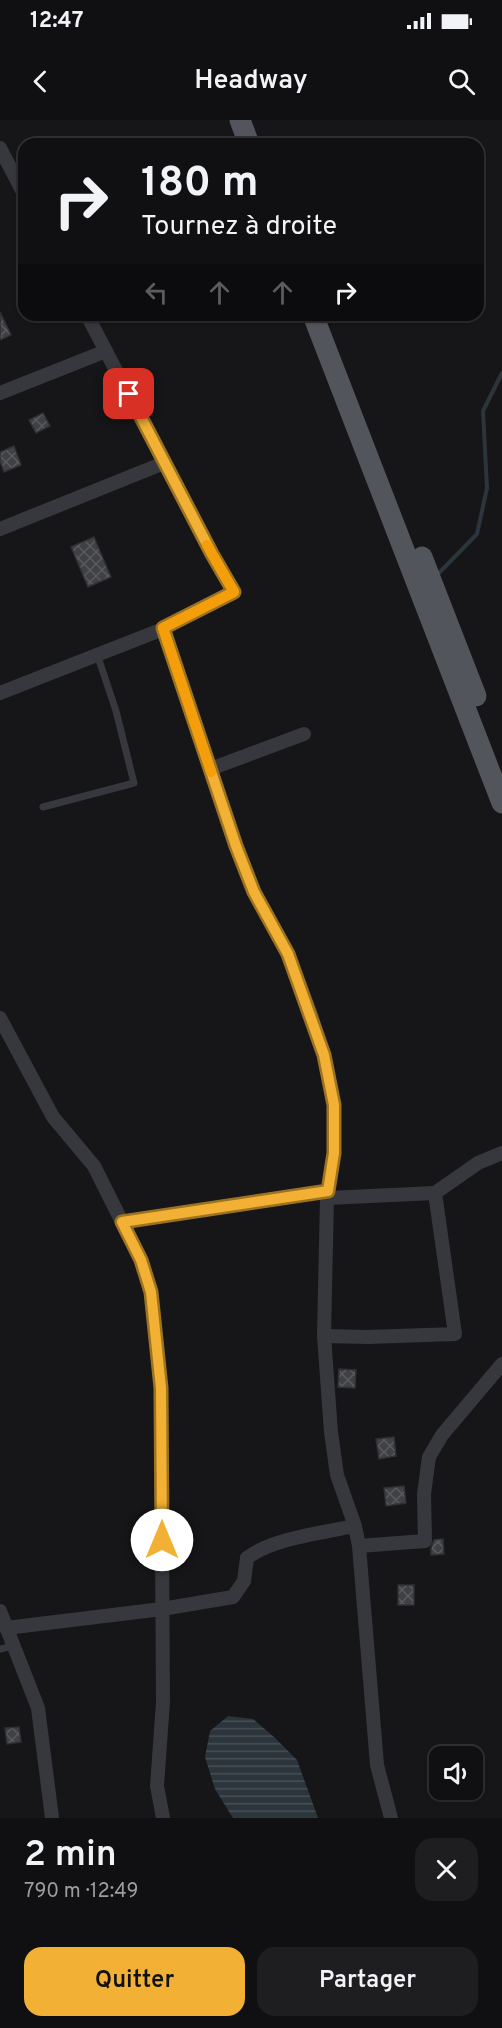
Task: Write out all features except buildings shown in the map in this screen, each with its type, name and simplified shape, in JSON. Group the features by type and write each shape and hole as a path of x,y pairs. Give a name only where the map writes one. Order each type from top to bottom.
{"main road":[{"path":"240,120 247,138"},
{"path":"250,120 257,138"},
{"path":"317,321 450,624 502,767"},
{"path":"326,321 502,803"}],"street":[{"path":"0,148 18,182"},
{"path":"90,321 234,592"},
{"path":"0,393 106,351"},
{"path":"0,529 164,463"},
{"path":"0,693 163,628 254,892 288,954 324,1055 334,1105 334,1153 327,1195 324,1336 331,1432 337,1475 355,1526 359,1546 377,1766 391,1818"},
{"path":"210,769 304,734"},
{"path":"0,1018 53,1117 94,1166 141,1260 151,1292 160,1378 163,1702 156,1786 163,1818"},
{"path":"122,1222 327,1195 435,1193 478,1163 502,1153"},
{"path":"324,1336 455,1334 435,1193"},
{"path":"359,1546 425,1541 424,1494 429,1457 442,1435 502,1364"},
{"path":"6,1628 162,1609 233,1597 244,1581 247,1558 256,1551 305,1536 355,1526"},
{"path":"0,1611 6,1628 7,1647 38,1708 52,1818"}],"lane":[{"path":"163,628 234,592"},
{"path":"43,807 134,783 116,711 98,654"}],"shaded area":[{"path":"228,1716 253,1719 297,1760 318,1818 233,1818 215,1789 205,1757 210,1731"}],"waterway":[{"path":"437,575 477,534 487,488 483,411 502,373"}],"slow traffic":[{"path":"207,545 234,592 163,628 211,772"}],"route":[{"path":"129,394 234,592 163,628 236,846 254,892 288,954 310,1012 324,1055 334,1105 334,1153 328,1191 122,1222 141,1260 151,1292 161,1388 162,1540"}]}
